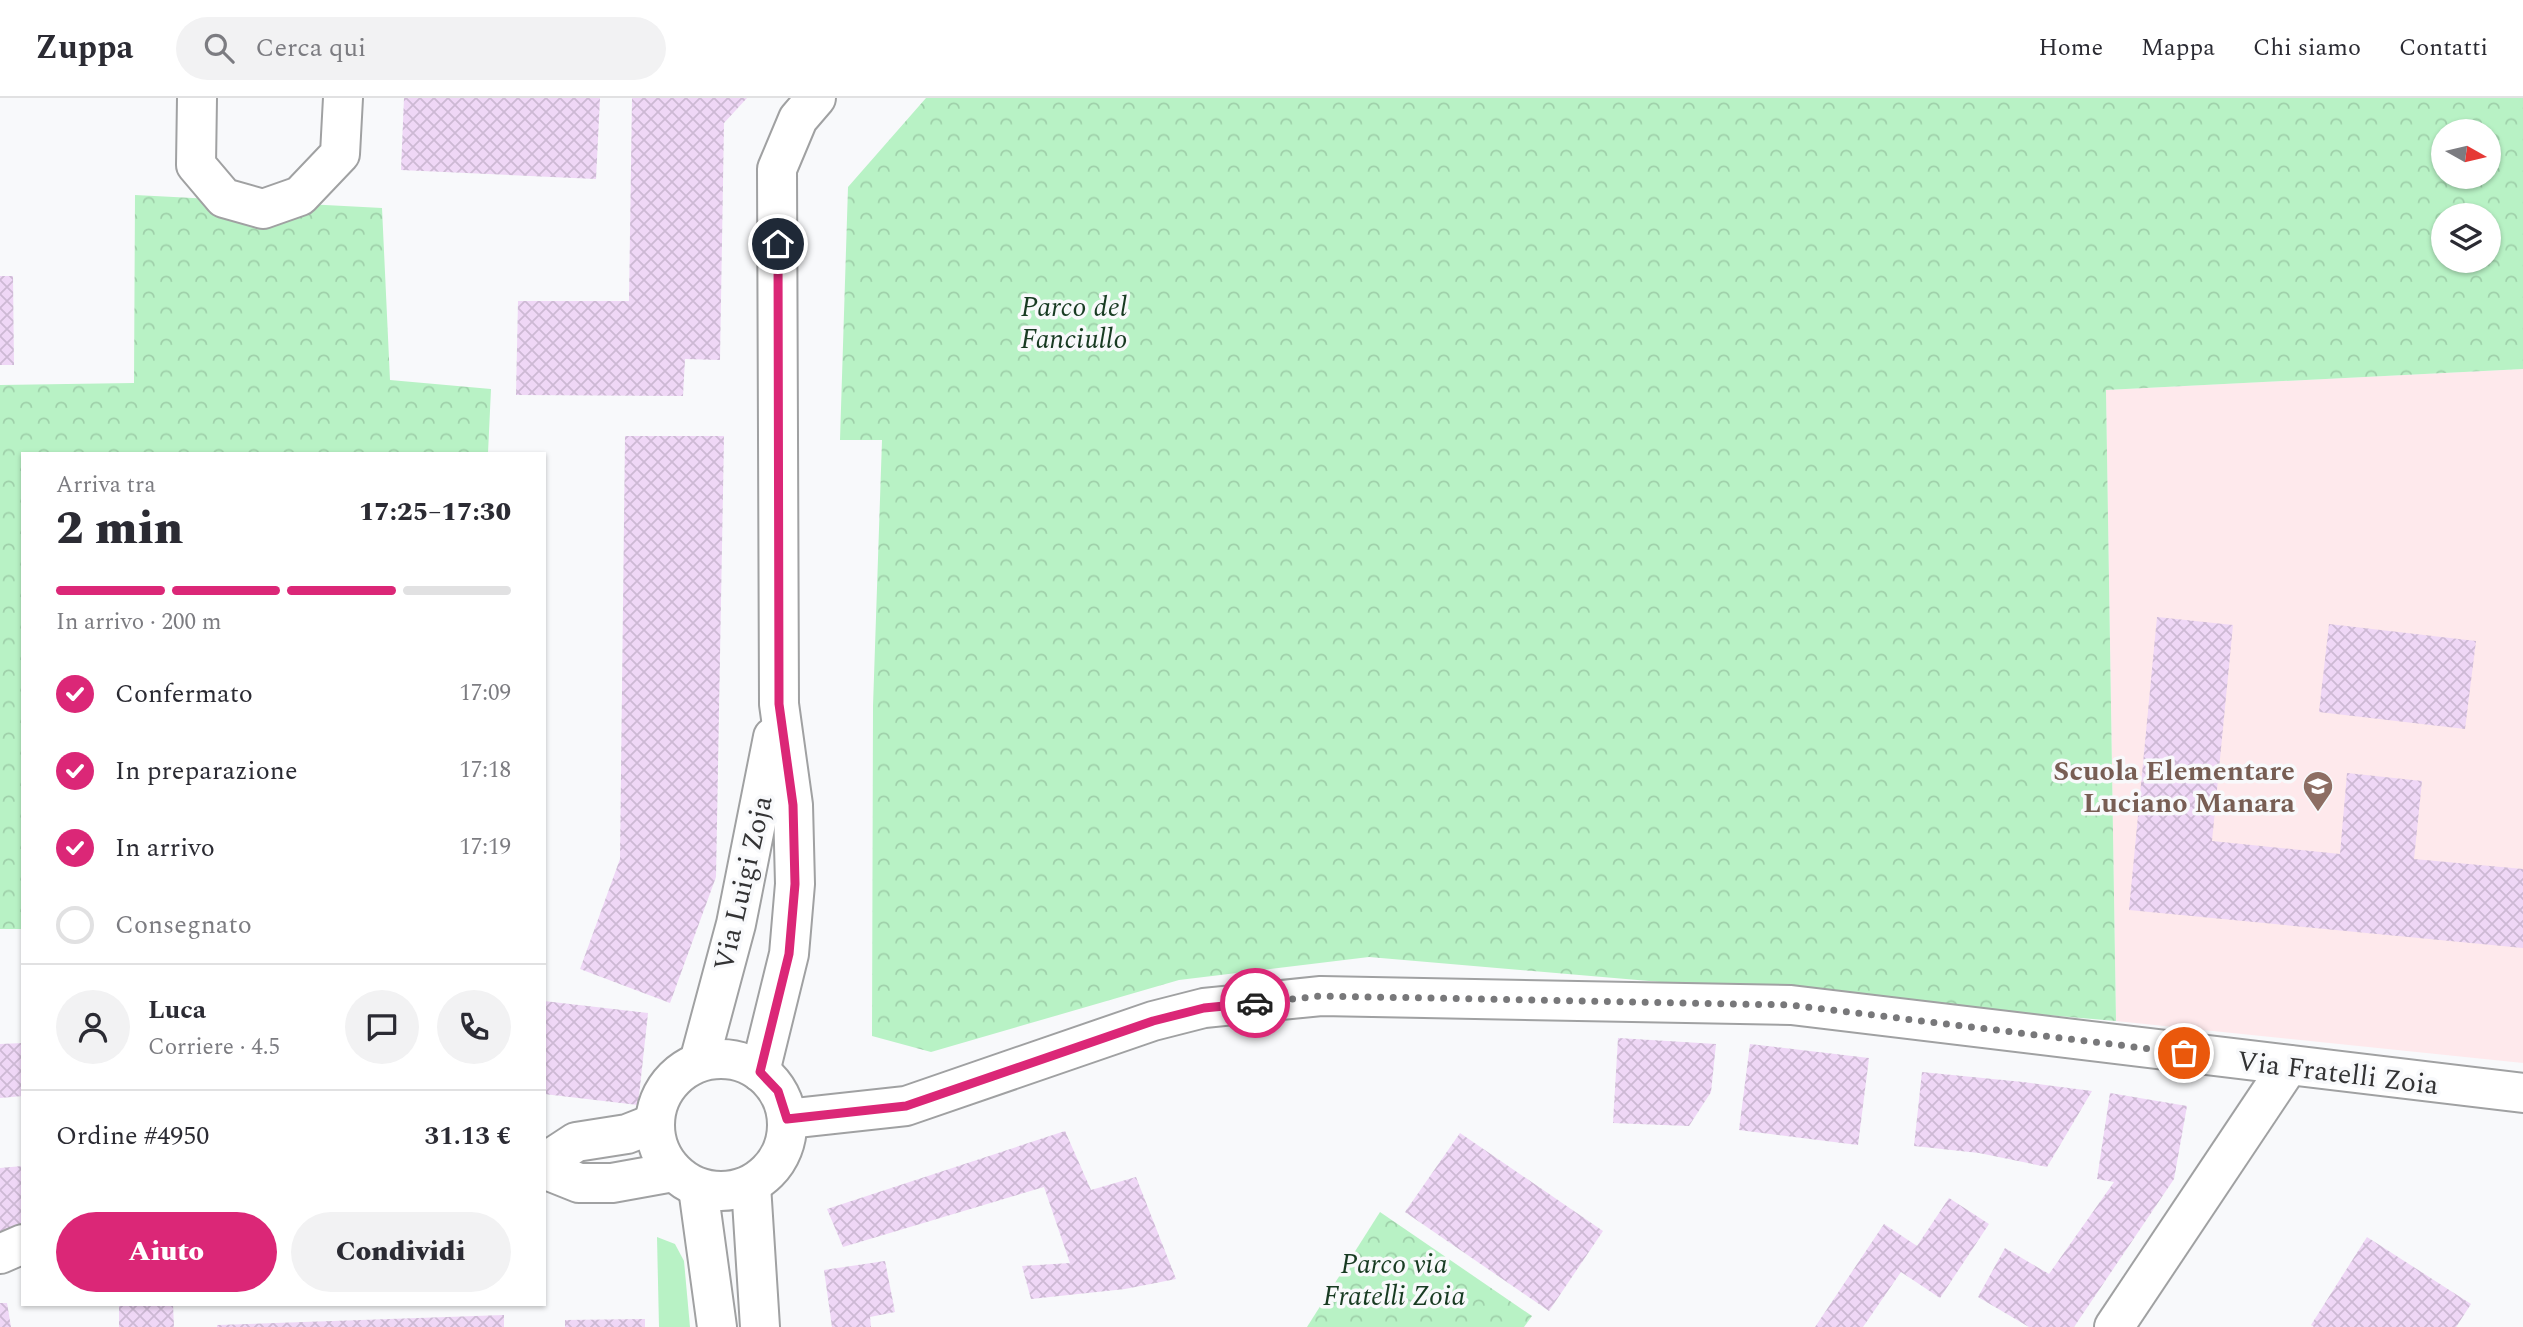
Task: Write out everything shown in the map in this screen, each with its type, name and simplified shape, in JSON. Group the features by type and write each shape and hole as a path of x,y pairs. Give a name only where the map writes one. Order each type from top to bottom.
{"street":[{"path":"197,98 196,165 224,198 263,209 300,196 340,154 342,98"},
{"name":"Via Luigi Zoja","path":"760,1072 789,954 795,884 793,805 779,704 777,169 798,119 816,98"},
{"name":"Via Luigi Zoja","path":"699,1062 736,924 779,704"},
{"name":"Via Fratelli Zoia","path":"787,1119 906,1106 1153,1021 1204,1008 1321,996 1791,1005 2523,1093"},
{"path":"546,1170 579,1183 685,1180 720,1192 751,1185 771,1169 786,1140 787,1119 778,1091 760,1072 732,1060 699,1062 678,1074 667,1086 659,1101 654,1124 659,1150 685,1180 717,1327"},
{"path":"2114,1327 2289,1065"},
{"path":"546,1162 576,1142 627,1134 654,1124"},
{"path":"751,1185 760,1327"},
{"path":"0,1254 21,1245"}],"shaded area":[{"name":"Scuola Elementare Luciano Manara","path":"2523,369 2523,1063 2116,1021 2106,390"}],"green space":[{"name":"Parco del Fanciullo","path":"926,98 2523,98 2523,369 2106,390 2116,1021 1369,957 1179,980 931,1052 872,1036 873,706 882,440 840,440 848,187"},
{"path":"135,195 382,208 390,380 491,389 488,452 21,452 21,929 0,929 0,385 134,383"},
{"name":"Parco via Fratelli Zoia","path":"1380,1212 1532,1316 1524,1327 1307,1327"},
{"path":"657,1237 675,1244 684,1261 690,1327 659,1327"}],"building":[{"path":"404,98 600,98 596,179 401,170"},
{"path":"632,98 747,98 724,123 720,360 685,359 683,396 516,395 518,301 629,301"},
{"path":"0,276 13,276 14,365 0,365"},
{"path":"625,436 724,436 716,877 670,1003 580,969 620,859"},
{"path":"2157,617 2233,625 2212,841 2340,854 2347,773 2422,781 2414,859 2523,869 2523,948 2129,910"},
{"path":"2329,624 2476,641 2465,729 2319,712"},
{"path":"546,1001 648,1013 638,1105 546,1094"},
{"path":"1618,1038 1716,1044 1711,1092 1689,1126 1613,1123"},
{"path":"21,1043 21,1096 0,1098 0,1044"},
{"path":"1750,1044 1869,1058 1858,1145 1739,1130"},
{"path":"1922,1072 2092,1091 2047,1167 1979,1153 1914,1146"},
{"path":"2110,1093 2187,1106 2174,1179 2074,1327 2029,1327 1978,1297 2005,1248 2049,1274 2114,1182 2097,1179"},
{"path":"1065,1131 1091,1190 1136,1177 1176,1279 1125,1289 1031,1299 1022,1266 1070,1263 1044,1187 843,1247 827,1209"},
{"path":"1460,1133 1603,1231 1549,1311 1405,1212"},
{"path":"21,1166 21,1231 0,1241 0,1168"},
{"path":"1949,1198 1989,1224 1940,1298 1901,1272 1863,1327 1815,1327 1884,1224 1917,1246"},
{"path":"2367,1237 2471,1304 2456,1327 2311,1325"},
{"path":"885,1261 895,1312 870,1317 871,1327 832,1327 824,1270"},
{"path":"0,1303 7,1303 11,1327 0,1327"},
{"path":"119,1306 173,1306 174,1327 119,1327"},
{"path":"504,1315 504,1327 217,1327 217,1325"},
{"path":"645,1319 645,1327 565,1327 565,1320"}],"way so far":[{"path":"1255,1003 1321,996 1791,1005 2184,1053"}],"place":[{"name":"Scuola Elementare Luciano Manara","path":"2318,813"}],"route":[{"path":"778,244 779,704 793,805 795,884 789,954 760,1072 774,1084 787,1119 906,1106 1153,1021 1204,1008 1255,1003"}]}
